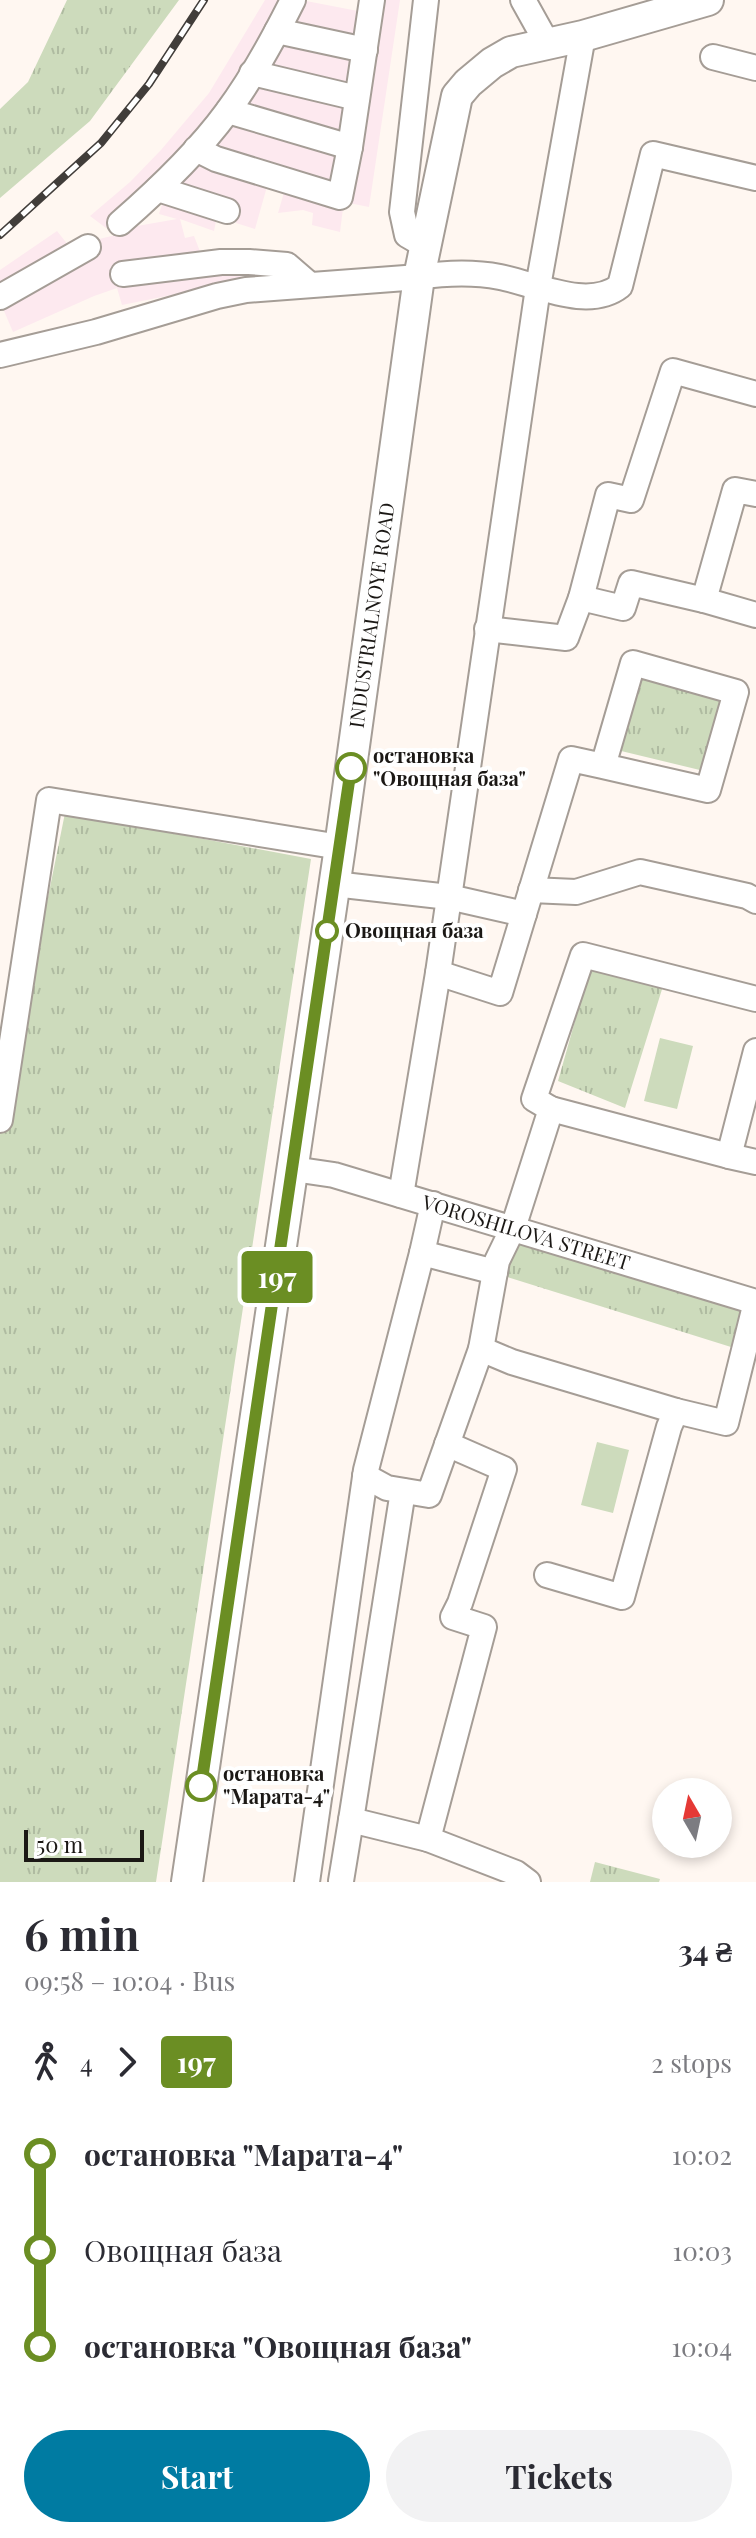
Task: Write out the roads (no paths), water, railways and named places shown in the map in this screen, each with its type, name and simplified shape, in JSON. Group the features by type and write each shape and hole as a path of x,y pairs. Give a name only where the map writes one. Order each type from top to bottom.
{"main road":[{"name":"INDUSTRIALNOYE ROAD","path":"187,1882 340,847 419,277 457,96 492,63 511,52 583,36 708,0"}],"street":[{"path":"120,223 158,189 228,111 293,0"},
{"path":"426,0 402,212 407,235 426,246"},
{"path":"523,0 547,43"},
{"path":"196,149 216,159 340,197 365,50 365,1"},
{"path":"277,31 365,50"},
{"path":"401,1195 438,973 538,288 583,36"},
{"path":"713,57 756,68"},
{"path":"252,73 357,98"},
{"path":"228,111 350,147"},
{"path":"0,355 246,290 446,273 499,277 538,288 597,297 620,286 653,154 756,178"},
{"path":"158,189 227,211"},
{"path":"0,297 88,247"},
{"path":"123,274 221,262 249,262 287,265 309,284"},
{"path":"487,629 566,638 581,598 608,495 631,500 673,371 756,394"},
{"path":"704,600 735,490 756,494"},
{"path":"581,598 623,608 631,583 756,615"},
{"path":"438,973 500,993 571,759 708,790 736,692 633,663 603,766"},
{"path":"0,1120 49,800 340,847"},
{"path":"531,890 576,892 640,872 747,896 756,901"},
{"path":"334,884 449,897 524,914"},
{"path":"756,999 583,955 534,1099 551,1109 756,1162"},
{"path":"729,1156 756,1051"},
{"path":"365,1476 387,1488 429,1495 481,1349 497,1261 513,1228 551,1109"},
{"name":"VOROSHILOVA STREET","path":"293,1169 330,1174 756,1302"},
{"path":"403,1491 342,1882 308,1876 365,1476 433,1204"},
{"path":"422,1253 495,1272"},
{"path":"481,1349 512,1362 726,1423 756,1302"},
{"path":"547,1575 622,1597 676,1411"},
{"path":"428,1839 484,1627 453,1617 504,1469 447,1444"},
{"path":"351,1820 428,1839 516,1873 528,1882"}],"railway":[{"path":"0,235 101,143 149,84 204,0"}],"place":[{"name":"остановка \"Овощная база\"","path":"351,768"},
{"name":"Овощная база","path":"327,931"},
{"name":"остановка \"Марата-4\"","path":"201,1786"}]}
